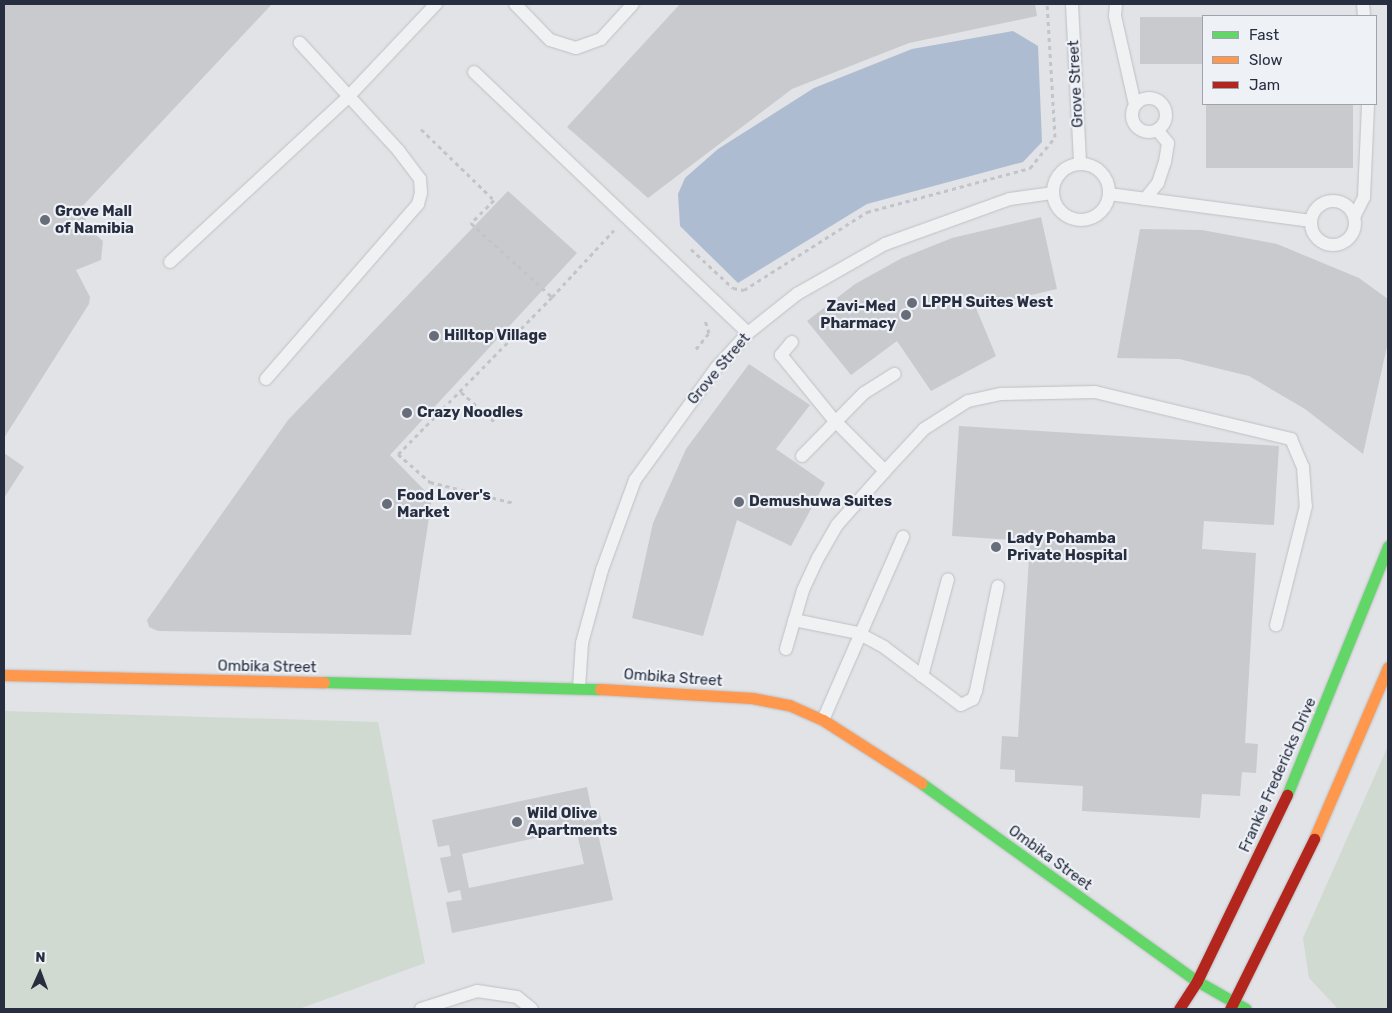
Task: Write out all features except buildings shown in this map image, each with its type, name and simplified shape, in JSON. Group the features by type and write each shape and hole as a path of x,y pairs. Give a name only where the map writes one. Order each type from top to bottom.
{"street":[{"name":"Frankie Fredericks Drive","path":"1179,1009 1197,981 1301,766 1388,546"},
{"path":"1232,1006 1331,805 1388,666"},
{"name":"Ombika Street","path":"4,675 579,688 752,698 789,705 823,720 943,798 1232,1006 1246,1009"}],"lane":[{"path":"170,262 349,96 436,4"},
{"path":"515,4 550,40 576,48 601,39 633,4"},
{"name":"Grove Street","path":"1072,4 1080,164"},
{"path":"1116,4 1115,16 1135,105 1132,112 1136,126 1150,132 1157,130 1166,118 1162,104 1148,98 1135,105"},
{"path":"266,380 418,204 420,179 349,96 300,43"},
{"path":"474,72 748,333"},
{"path":"1354,217 1345,205 1330,201 1317,208 1311,221 1314,234 1331,245 1350,237 1354,217 1364,197 1368,105"},
{"path":"1145,199 1158,183 1165,162 1168,143 1157,130"},
{"path":"1080,164 1099,170 1109,185 1109,194 1102,212 1085,220 1066,216 1054,202 1052,192 1058,175 1080,164"},
{"name":"Grove Street","path":"579,688 582,643 597,588 634,480 716,368 748,333 783,303 885,244 1010,199 1052,192"},
{"path":"1109,194 1311,221"},
{"path":"792,342 776,357 834,420 885,471"},
{"path":"802,456 834,420 864,393 894,374"},
{"path":"786,649 803,590 837,525 885,471 931,425 968,401 1002,394 1095,392 1291,439 1303,467 1306,506 1276,625"},
{"path":"823,720 858,633 903,537"},
{"path":"922,676 948,578"},
{"path":"794,620 858,633 922,676 955,704 962,705 973,699 998,586"},
{"path":"421,1009 477,991 518,998 532,1009"}],"path":[{"path":"761,277 867,212 1030,168 1054,137 1047,4"},
{"path":"421,129 494,200 471,223 552,297"},
{"path":"514,503 430,482 398,454 461,392 615,229 608,222"},
{"path":"461,392 496,423"}],"shaded area":[{"path":"4,711 378,722 425,963 299,1009 4,1009"},
{"path":"1388,746 1388,1009 1338,1009 1309,978 1303,938"}],"water":[{"path":"1013,31 1038,46 1042,142 1023,162 867,204 738,283 680,226 678,194 685,178 718,149 814,88 912,49"}],"traffic: fast":[{"path":"1287,795 1388,546"},
{"path":"324,682 600,689"},
{"path":"921,783 1197,981 1246,1009"}],"traffic: slow":[{"path":"1314,839 1388,667"},
{"path":"4,675 324,682"},
{"path":"600,689 752,698 789,705 823,720 921,783"}],"traffic: jam":[{"path":"1179,1009 1197,981 1287,795"},
{"path":"1230,1009 1314,839"}],"place":[{"name":"Grove Mall of Namibia","path":"45,220"},
{"name":"LPPH Suites West","path":"912,303"},
{"name":"Zavi-Med Pharmacy","path":"906,315"},
{"name":"Hilltop Village","path":"434,336"},
{"name":"Crazy Noodles","path":"407,413"},
{"name":"Demushuwa Suites","path":"739,502"},
{"name":"Food Lover's Market","path":"387,504"},
{"name":"Lady Pohamba Private Hospital","path":"996,547"},
{"name":"Wild Olive Apartments","path":"517,822"}]}
